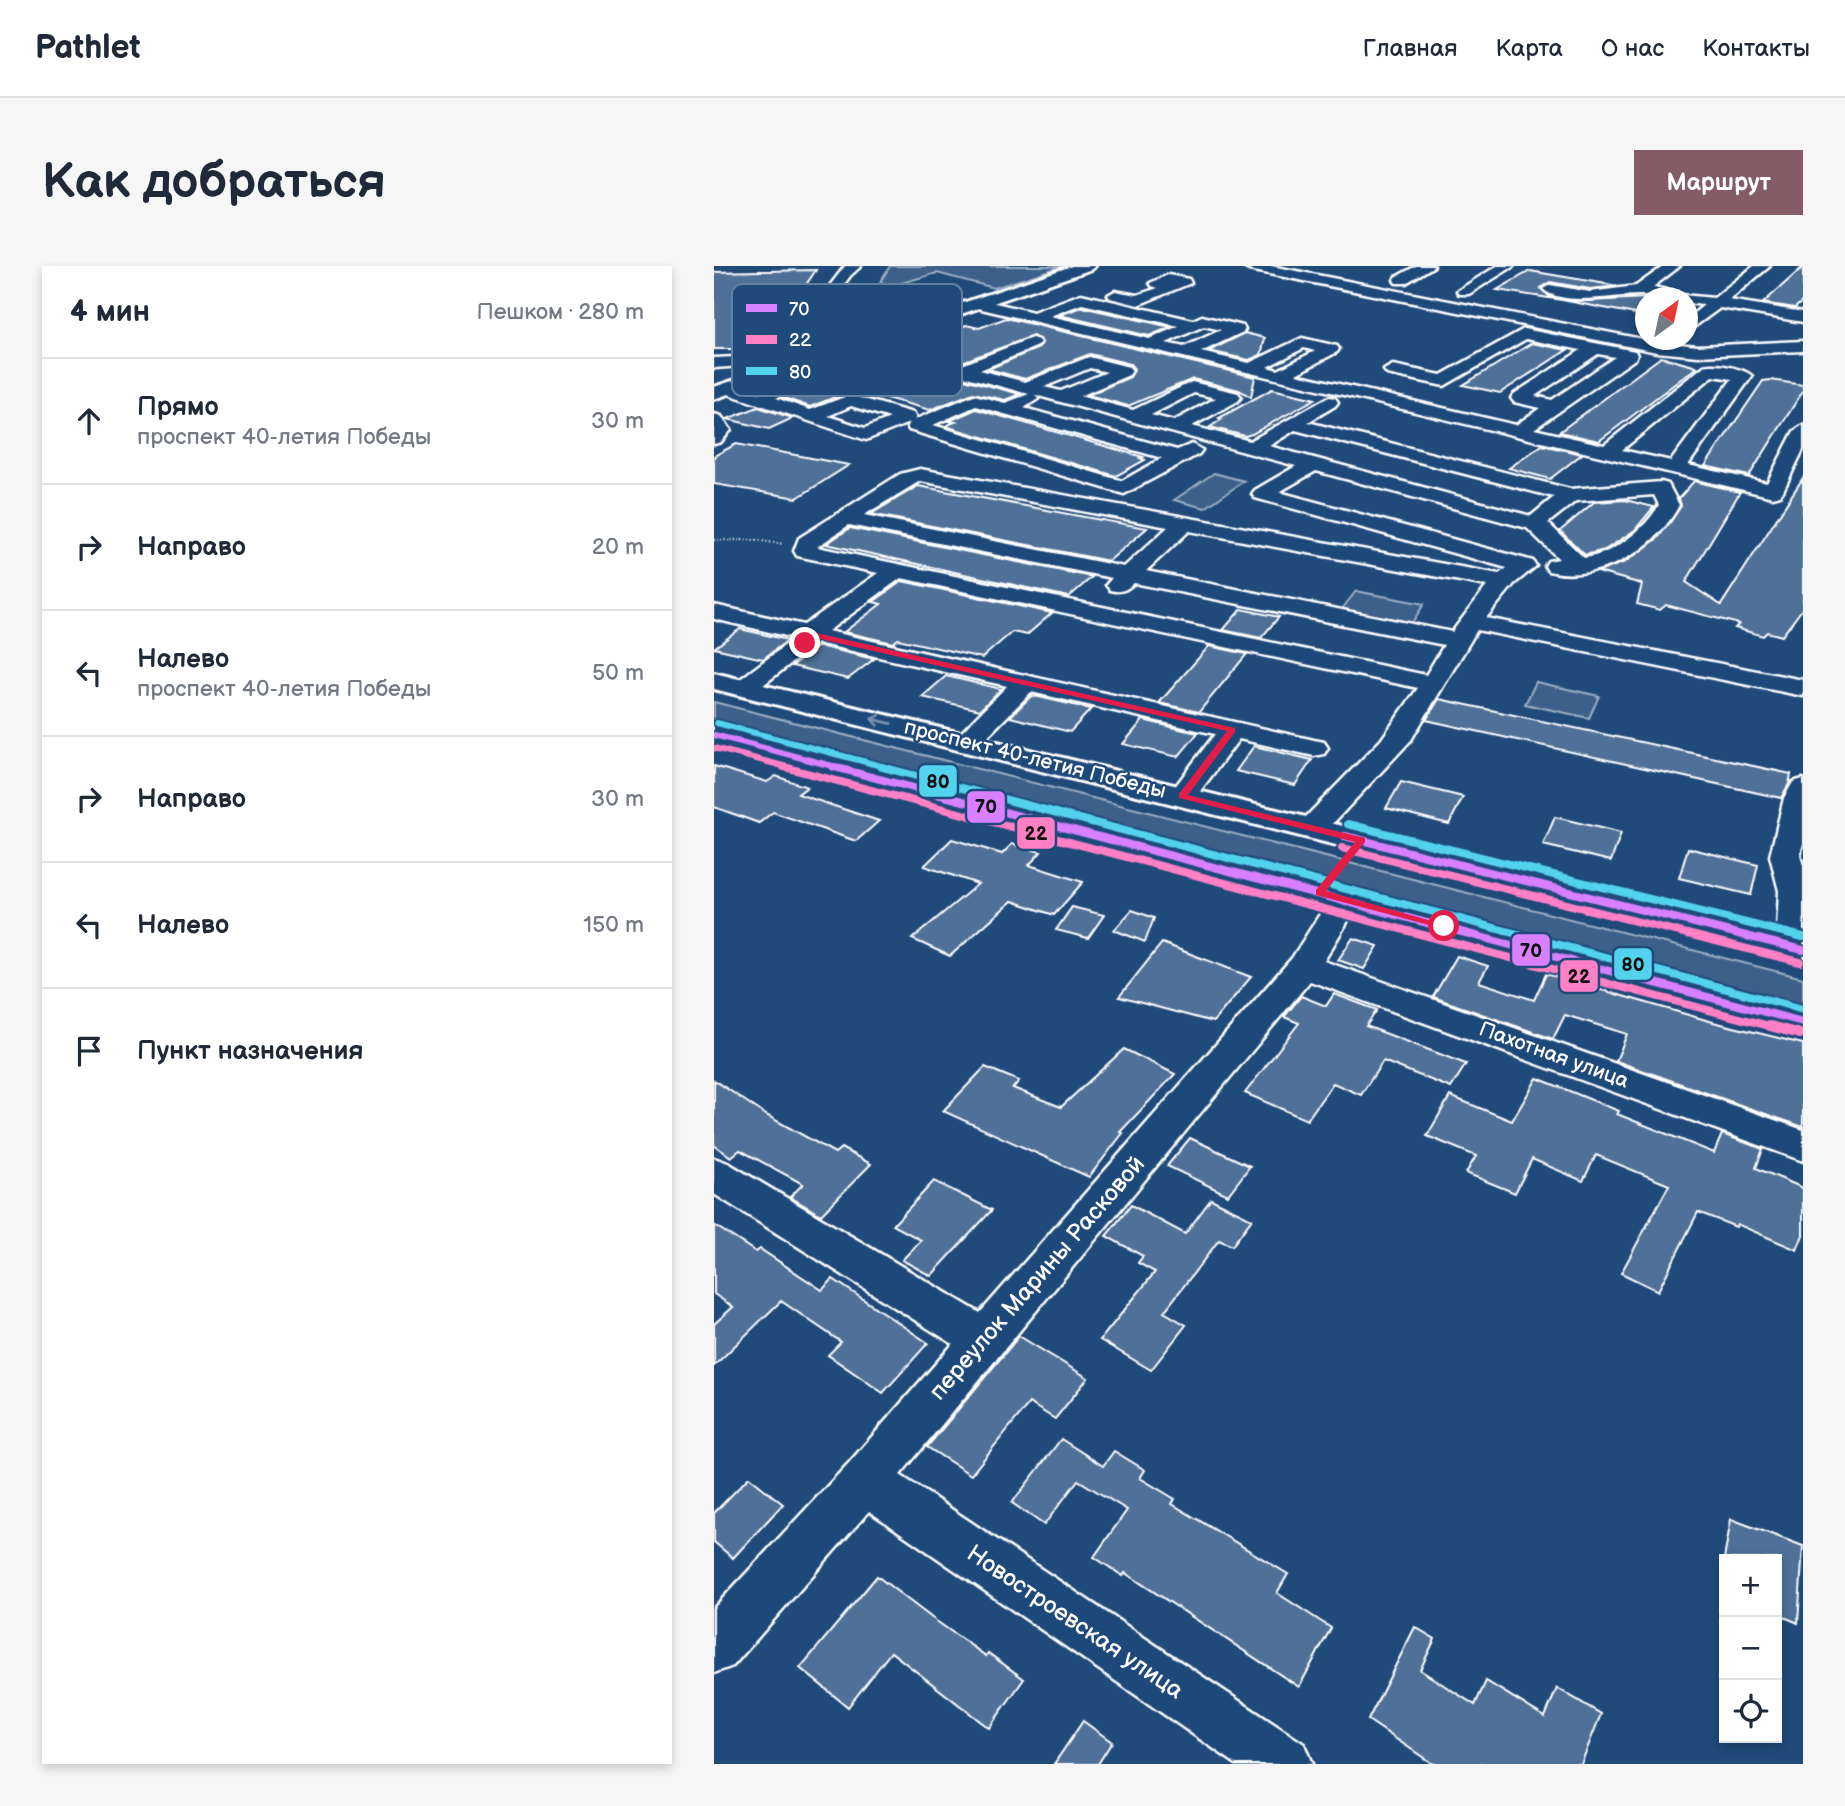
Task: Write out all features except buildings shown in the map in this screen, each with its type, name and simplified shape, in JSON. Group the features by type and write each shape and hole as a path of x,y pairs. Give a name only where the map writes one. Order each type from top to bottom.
{"main road":[{"path":"962,310 1052,278 1082,277"},
{"name":"проспект 40-летия Победы","path":"729,684 1798,949"},
{"path":"714,735 1803,1021"}],"street":[{"path":"837,284 854,266"},
{"path":"1249,266 1631,342 1765,364"},
{"path":"1323,266 1426,284"},
{"path":"1401,280 1427,266"},
{"path":"1490,296 1457,290 1507,266"},
{"path":"1644,287 1674,266"},
{"path":"1698,319 1763,266"},
{"path":"1082,277 1076,286 1138,300 1173,287"},
{"path":"1569,278 1545,293 1590,296 1635,291"},
{"path":"1105,284 1130,289"},
{"path":"1034,317 1081,299 1195,325"},
{"path":"1698,300 1803,317"},
{"path":"978,304 1773,491 1803,431"},
{"path":"1149,345 1202,321 1237,329 1185,353"},
{"path":"1392,370 1444,381 1524,334 1629,355 1518,432"},
{"path":"963,371 1032,343"},
{"path":"1250,369 1302,343 1331,349 1279,376"},
{"path":"1698,351 1803,346"},
{"path":"1555,406 1520,398 1596,348"},
{"path":"714,363 732,362"},
{"path":"1606,453 1710,370 1743,376 1675,469"},
{"path":"963,371 1535,523 1578,565"},
{"path":"1352,393 1371,382 1536,420"},
{"path":"1134,417 1192,387 1232,397 1175,428"},
{"path":"1007,409 1043,393"},
{"path":"744,396 811,416"},
{"path":"758,399 766,396"},
{"path":"1179,457 974,400 916,426 1125,488 1213,439"},
{"path":"1253,448 1329,402"},
{"path":"714,420 722,430 714,438"},
{"path":"1293,424 1570,495 1661,488 1669,505 1665,515 1630,547 1602,561 1578,565 1525,566 1262,494 1313,464"},
{"path":"1433,684 805,551 806,546 908,478 920,475 1504,582"},
{"path":"1535,523 1570,495"},
{"path":"846,518 1131,574 1803,688"},
{"path":"1090,611 1183,525"},
{"path":"1312,828 1401,734 1465,632 1504,582 1525,566"},
{"path":"729,684 805,643 808,634 897,570"},
{"path":"714,612 1314,748"},
{"path":"966,742 1025,683"},
{"path":"1182,796 1232,730"},
{"path":"1798,949 1795,891 1786,856 1798,798 1803,788"},
{"name":"переулок Марины Расковой","path":"714,1647 865,1480 1304,966 1345,899"},
{"name":"Пахотная улица","path":"1304,966 1803,1146"},
{"path":"714,1174 984,1339"},
{"name":"Новостроевская улица","path":"865,1480 1284,1764"}],"path":[{"path":"714,540 755,540 806,546"}],"shaded area":[{"path":"890,266 1063,266 994,288 937,273 898,284 880,282"},
{"path":"1214,473 1244,481 1205,508 1174,500"},
{"path":"1356,591 1424,604 1412,623 1342,609"},
{"path":"1536,682 1599,696 1589,718 1525,704"},
{"path":"714,702 1803,978 1803,1015 714,729"}],"transit line":[{"name":"80","path":"717,723 1803,1009"},
{"name":"70","path":"714,735 1803,1022"},
{"name":"22","path":"714,748 1800,1034"},
{"name":"80","path":"1348,824 1803,937"},
{"name":"70","path":"1345,836 1803,950"},
{"name":"22","path":"1342,848 1800,962"}],"route":[{"path":"805,643 808,634 1232,730 1182,796 1361,840 1319,892 1444,926"}]}
